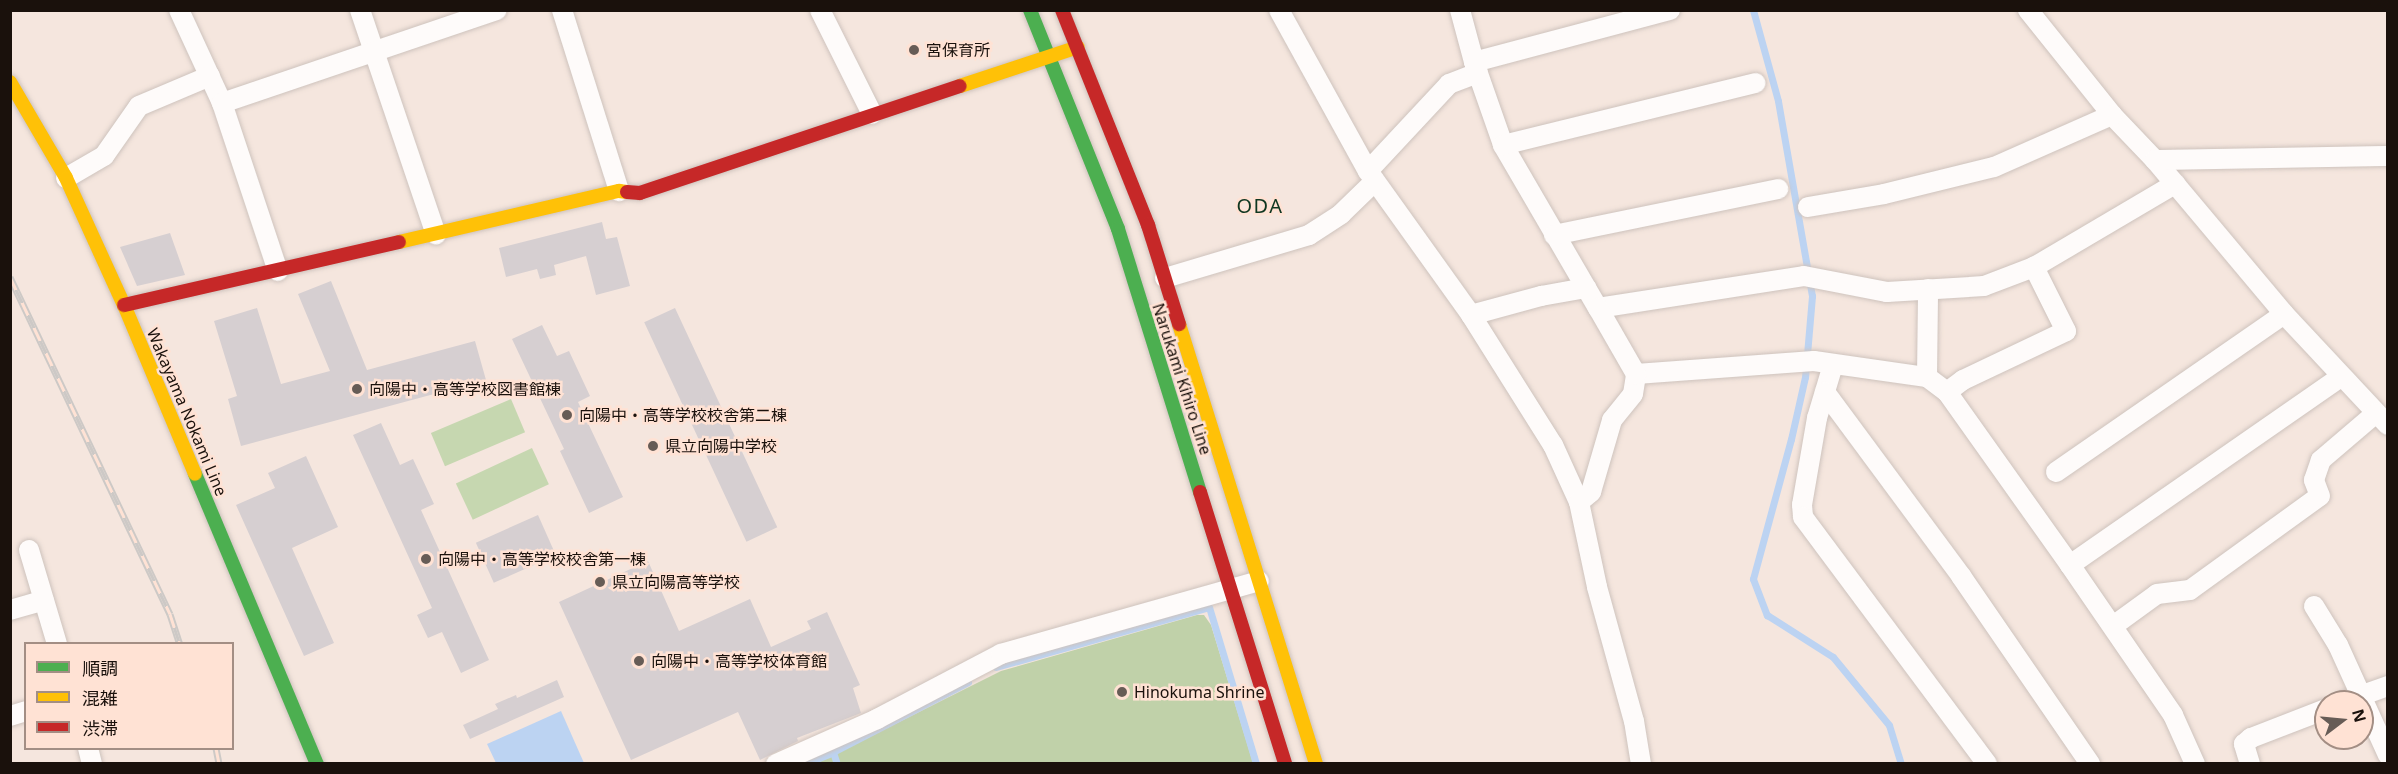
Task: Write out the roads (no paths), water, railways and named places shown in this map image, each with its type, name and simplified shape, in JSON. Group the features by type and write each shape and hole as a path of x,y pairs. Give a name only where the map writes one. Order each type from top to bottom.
{"main road":[{"name":"Narukami Kihiro Line","path":"1030,10 1118,229 1285,764"},
{"name":"Narukami Kihiro Line","path":"1062,10 1148,225 1316,764"},
{"path":"124,305 436,235 619,191 640,193 1078,47"},
{"name":"Wakayama Nokami Line","path":"10,82 66,178 124,305 316,764"}],"street":[{"path":"179,10 222,103 278,271"},
{"path":"360,10 436,235"},
{"path":"222,103 497,10"},
{"path":"820,10 872,114"},
{"path":"1279,10 1371,176 1471,315 1554,445 1579,502 1597,587 1634,721 1641,764"},
{"path":"1460,10 1476,67 1503,145 1635,374 1633,394 1612,420 1591,492 1579,502"},
{"path":"1165,278 1309,235 1341,214 1449,84 1476,67 1670,10"},
{"path":"2028,10 2112,115 2155,160 2284,314 2382,419 2321,459 2314,480 2320,496 2190,590 2157,594 2113,626"},
{"path":"563,11 619,191"},
{"path":"66,178 104,156 139,105 210,76"},
{"path":"1503,145 1755,83"},
{"path":"1808,207 1884,194 1994,167 2112,115"},
{"path":"2155,160 2388,156"},
{"path":"1598,308 1804,276 1887,292 1984,286 2034,267 2175,184"},
{"path":"1554,235 1778,189"},
{"path":"1947,392 1963,380 2066,331 2034,267"},
{"path":"1471,315 1541,296 1586,288"},
{"path":"1927,376 1928,289"},
{"path":"2055,472 2284,314"},
{"path":"1635,374 1814,361 1927,376 1947,392 2113,626 2173,715 2195,764"},
{"path":"1833,364 1817,418 1802,505 1803,517 1987,764"},
{"path":"2070,565 2341,377"},
{"path":"1825,392 1961,576 2090,764"},
{"path":"29,550 56,642"},
{"path":"776,764 877,719 1000,654 1259,581"},
{"path":"10,610 44,600"},
{"path":"2314,606 2338,645 2360,690"},
{"path":"2250,764 2244,744 2251,738 2314,714"},
{"path":"2374,723 2388,755"}],"water":[{"path":"561,711 584,763 496,763 487,744"}],"waterway":[{"path":"1753,10 1778,101 1812,296 1805,377 1791,439 1753,579 1767,615 1833,657 1889,725 1901,764"},
{"path":"996,667 1209,607 1256,764"},
{"path":"833,752 968,682"},
{"path":"804,764 833,752 837,764"}],"railway":[{"path":"10,277 170,614 179,642"},
{"path":"216,750 219,764"}],"place":[{"name":"宮保育所","path":"914,50"},
{"name":"向陽中・高等学校図書館棟","path":"357,389"},
{"name":"向陽中・高等学校校舎第二棟","path":"567,415"},
{"name":"県立向陽中学校","path":"653,446"},
{"name":"向陽中・高等学校校舎第一棟","path":"426,559"},
{"name":"県立向陽高等学校","path":"600,582"},
{"name":"向陽中・高等学校体育館","path":"639,661"},
{"name":"Hinokuma Shrine","path":"1122,692"}],"district":[{"name":"ODA","path":"1260,205"}]}
